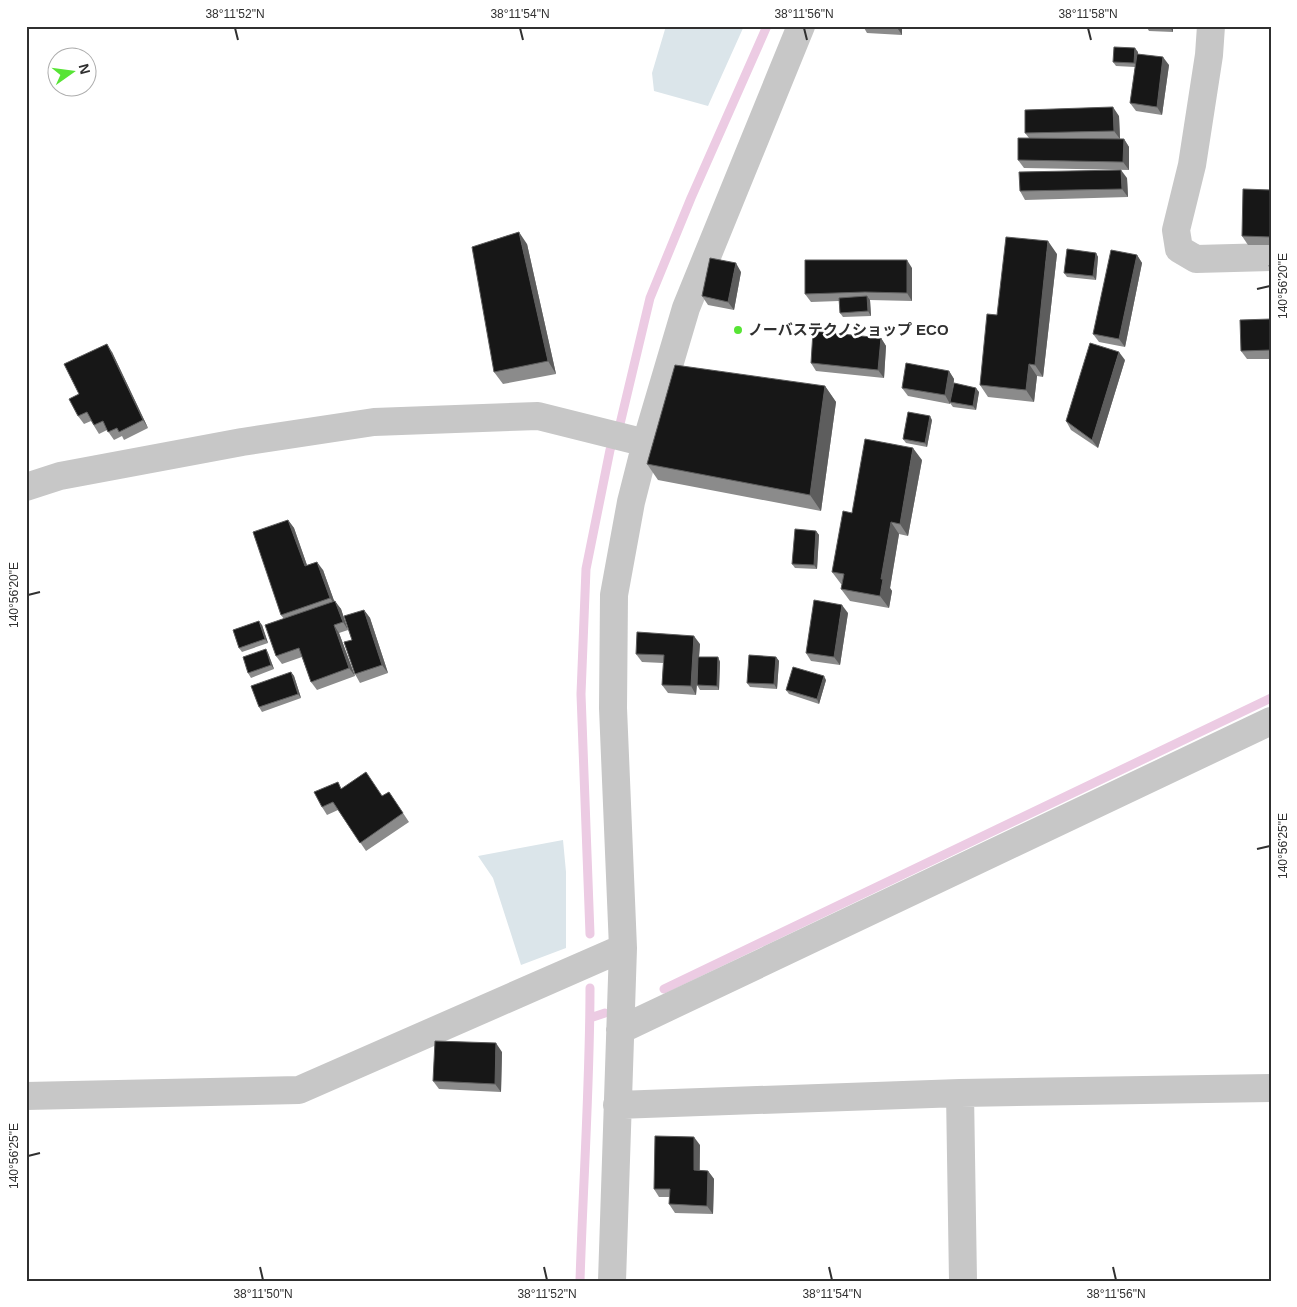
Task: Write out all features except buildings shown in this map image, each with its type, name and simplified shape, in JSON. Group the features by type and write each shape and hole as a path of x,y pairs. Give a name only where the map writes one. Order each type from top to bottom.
{"street":[{"path":"612,1281 623,948 613,708 614,594 631,502 639,442 686,308 801,26"},
{"path":"1211,26 1209,55 1192,165 1176,230 1179,249 1196,259 1271,257"},
{"path":"26,487 60,476 223,445 374,422 538,416 603,431 639,442"},
{"path":"620,1030 1271,721"},
{"path":"26,1096 299,1090 623,948"},
{"path":"617,1105 960,1093 1271,1088"},
{"path":"960,1093 963,1281"}],"shaded area":[{"path":"666,26 744,26 708,106 654,91 652,73"},
{"path":"563,840 566,872 566,948 521,965 493,878 478,856"}],"waterway":[{"path":"590,934 581,694 586,569 610,450 620,424 650,298 691,198 767,26"},
{"path":"664,989 1271,698"},
{"path":"580,1281 588,1097 590,988"},
{"path":"590,1018 605,1013"}],"place":[{"name":"ノーバステクノショップ ECO","path":"738,330"}]}
